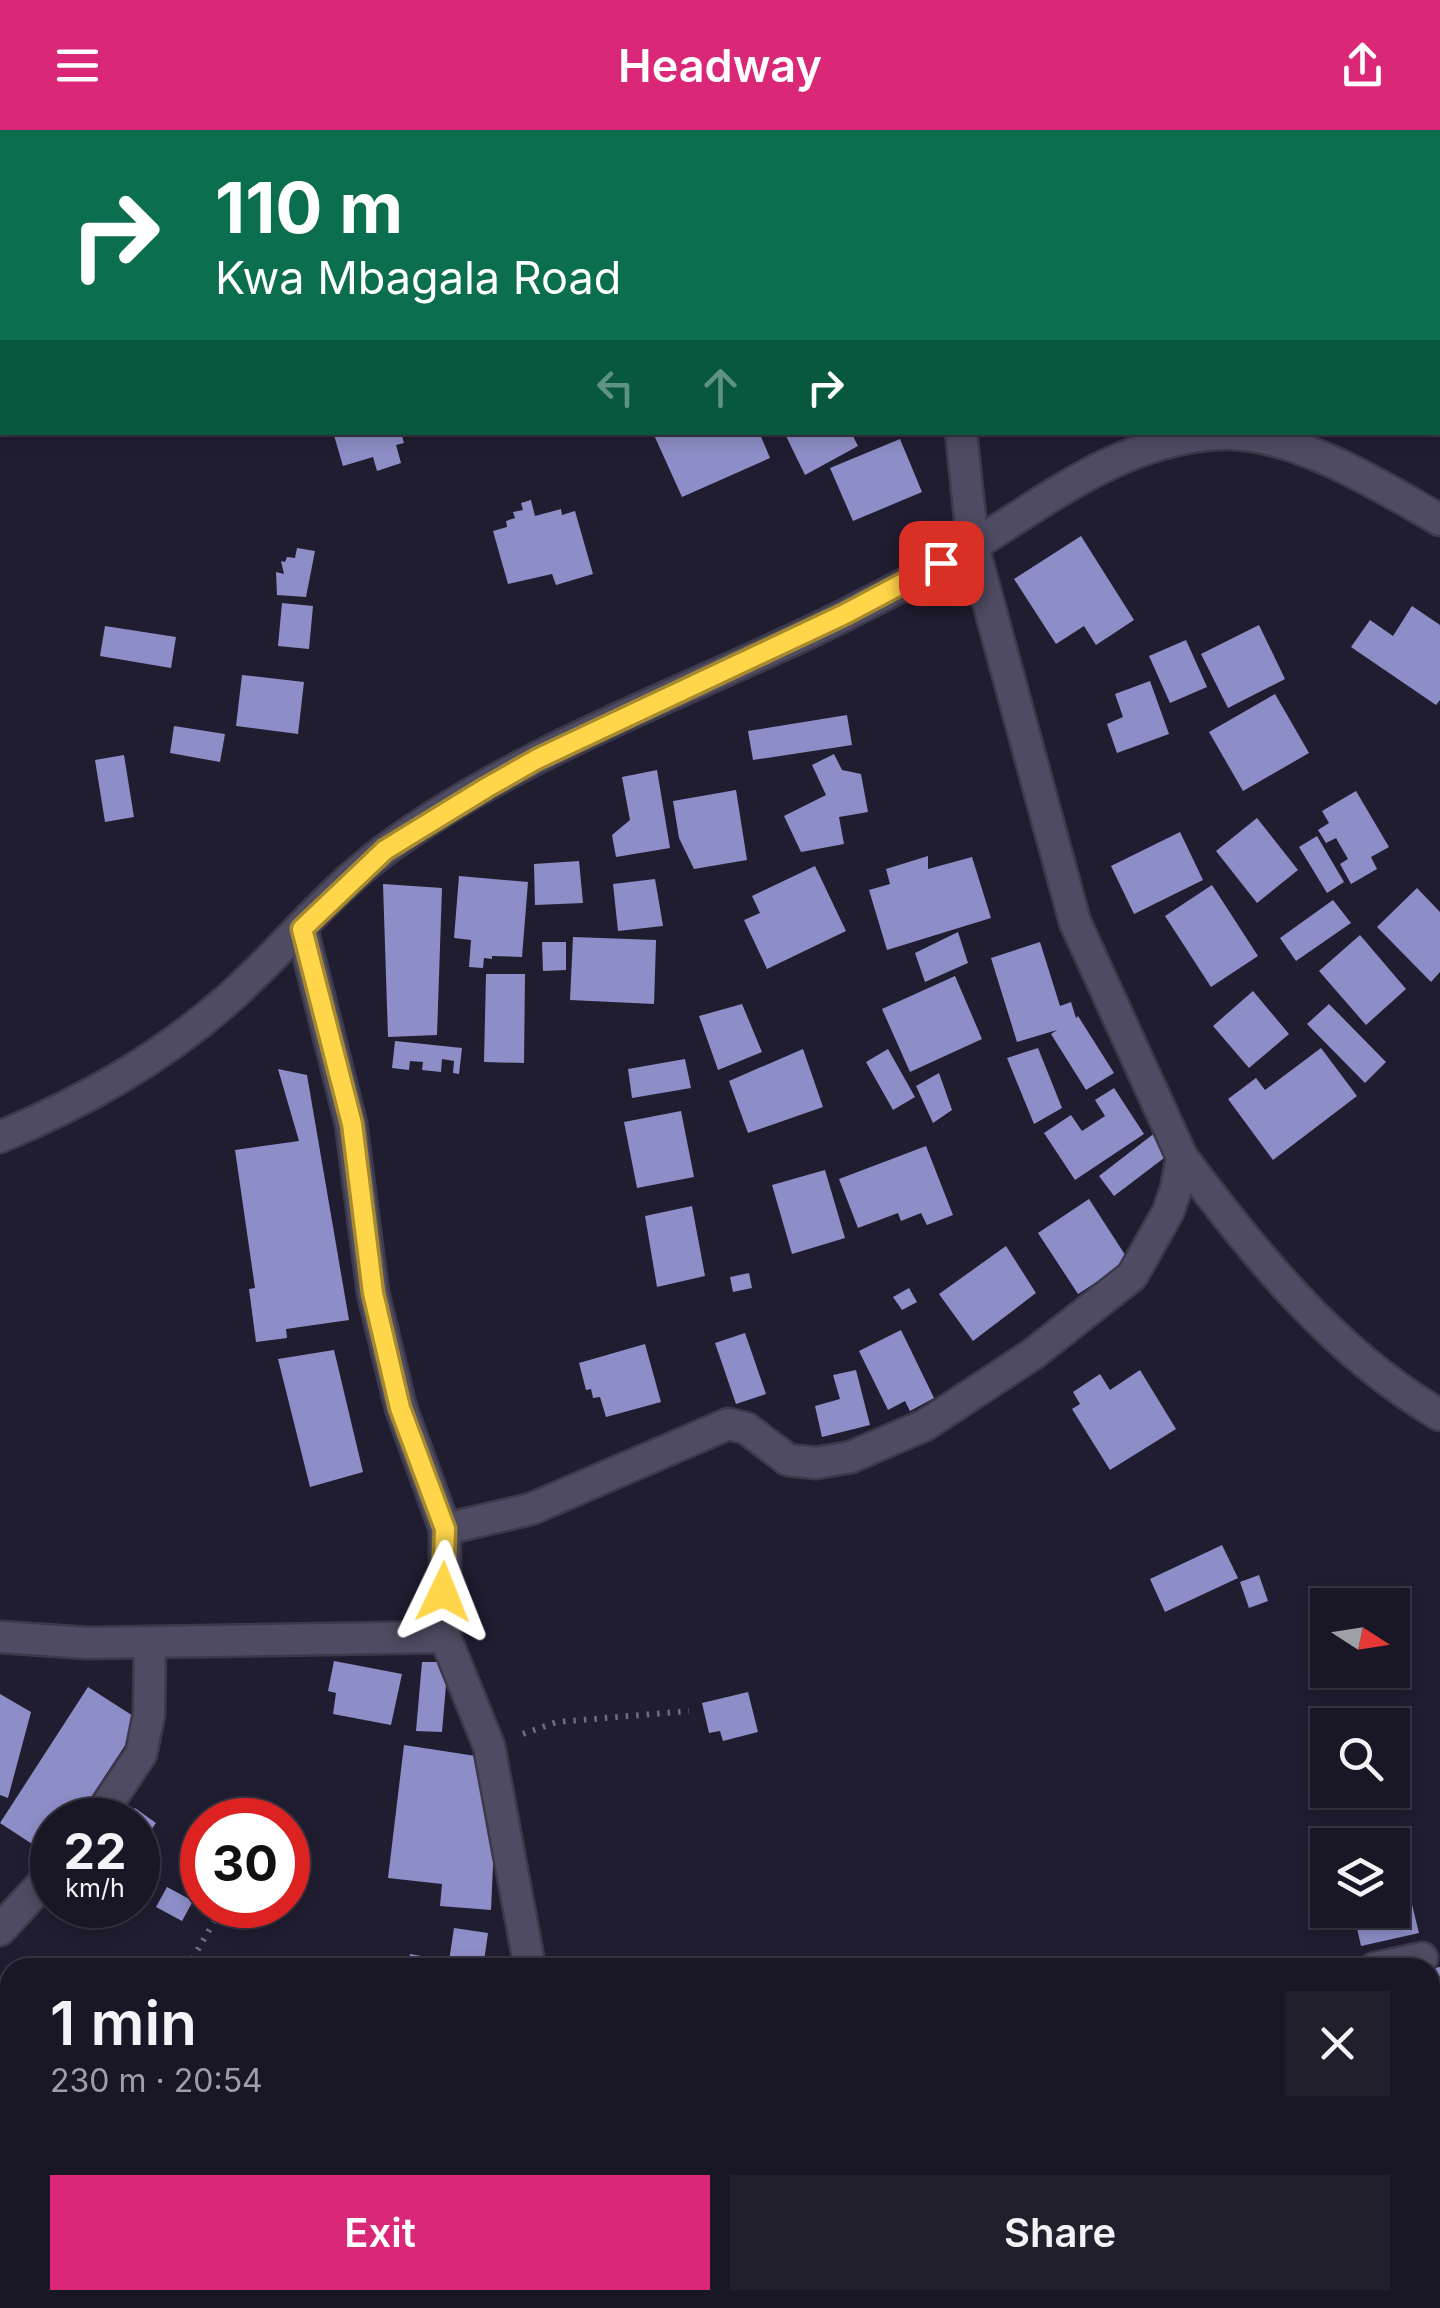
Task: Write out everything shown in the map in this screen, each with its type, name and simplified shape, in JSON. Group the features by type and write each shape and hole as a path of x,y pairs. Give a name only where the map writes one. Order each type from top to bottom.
{"street":[{"path":"961,435 973,546 1075,922 1182,1157 1275,1275 1402,1394 1440,1416"},
{"path":"0,1137 95,1094 172,1047 385,850 491,785 554,751 845,614 973,546 1087,472 1150,446 1208,435"},
{"path":"1265,436 1324,458 1440,520"},
{"path":"302,929 352,1124 377,1312 400,1408 445,1529 445,1637 489,1746 528,1958"},
{"path":"445,1529 531,1508 728,1424 746,1428 788,1460 816,1463 851,1457 925,1425 1032,1354 1132,1276 1168,1212 1182,1157"},
{"path":"0,1637 150,1642 445,1637"},
{"path":"112,1798 141,1754 149,1714 150,1642"},
{"path":"0,1930 30,1897"}],"path":[{"path":"489,1746 557,1722 690,1711"},
{"path":"193,1958 210,1928"}],"building":[{"path":"334,435 402,435 404,443 396,445 401,463 377,471 373,457 343,466"},
{"path":"654,435 760,435 770,458 682,497"},
{"path":"785,435 852,435 858,446 805,475"},
{"path":"900,439 922,492 853,521 830,468"},
{"path":"531,500 535,516 561,509 562,515 575,511 593,574 556,585 552,574 508,584 493,531 507,527 506,521 515,518 513,512 523,510 521,503"},
{"path":"1081,536 1134,620 1096,645 1084,626 1056,644 1014,579"},
{"path":"297,548 315,551 306,597 277,595 276,572 284,574 281,561 295,558"},
{"path":"282,603 313,606 309,649 278,646"},
{"path":"1412,606 1440,625 1440,700 1436,705 1351,647 1370,620 1393,636"},
{"path":"1259,625 1285,679 1228,708 1201,654"},
{"path":"105,626 176,637 171,668 100,656"},
{"path":"1186,640 1207,687 1170,703 1149,656"},
{"path":"242,675 304,682 298,734 236,726"},
{"path":"1150,681 1169,734 1117,753 1107,724 1123,717 1115,694"},
{"path":"1275,694 1309,753 1243,791 1209,732"},
{"path":"847,715 852,745 753,760 748,731"},
{"path":"174,726 225,734 220,762 170,753"},
{"path":"834,754 842,770 861,774 868,812 839,817 844,844 801,852 784,816 826,795 812,765"},
{"path":"124,755 134,817 105,822 95,760"},
{"path":"657,770 670,848 616,857 612,835 630,820 622,777"},
{"path":"736,790 747,860 694,869 679,838 673,801"},
{"path":"1356,791 1389,847 1371,857 1377,869 1351,884 1340,864 1348,859 1336,838 1326,843 1318,830 1329,823 1322,811"},
{"path":"1257,818 1298,870 1257,903 1216,851"},
{"path":"1180,832 1203,880 1134,914 1111,866"},
{"path":"1317,836 1344,882 1327,893 1299,847"},
{"path":"928,856 928,869 972,857 991,918 887,950 869,890 890,884 886,869"},
{"path":"579,861 583,903 535,905 534,864"},
{"path":"815,866 846,931 767,969 744,920 760,913 752,896"},
{"path":"459,876 528,882 522,957 492,956 484,958 483,968 469,967 471,940 454,938"},
{"path":"655,879 663,926 618,931 613,884"},
{"path":"383,884 442,888 437,1035 388,1037"},
{"path":"1212,885 1258,956 1211,987 1165,916"},
{"path":"1417,888 1440,912 1440,972 1431,982 1377,927"},
{"path":"1333,900 1351,923 1296,961 1280,938"},
{"path":"958,932 968,963 925,982 915,953"},
{"path":"1360,935 1406,989 1366,1025 1319,971"},
{"path":"573,937 656,940 654,1004 570,1000"},
{"path":"542,942 566,942 566,970 543,971"},
{"path":"1040,942 1060,1006 1071,1002 1076,1018 1114,1073 1086,1090 1051,1034 1057,1030 1017,1042 991,958"},
{"path":"486,974 525,974 524,1063 484,1062"},
{"path":"955,976 982,1039 910,1072 882,1009"},
{"path":"1253,991 1289,1034 1249,1068 1213,1026"},
{"path":"742,1004 762,1052 718,1070 699,1016"},
{"path":"1329,1004 1386,1062 1365,1083 1307,1024"},
{"path":"395,1041 462,1048 459,1074 453,1073 454,1061 442,1059 441,1072 422,1070 423,1062 410,1061 409,1070 392,1068"},
{"path":"1038,1048 1062,1108 1034,1124 1007,1058"},
{"path":"1321,1048 1357,1096 1273,1160 1228,1099 1256,1078 1265,1090"},
{"path":"803,1049 823,1107 748,1133 729,1081"},
{"path":"888,1049 915,1097 893,1110 866,1062"},
{"path":"685,1059 691,1088 632,1098 628,1069"},
{"path":"278,1069 307,1075 349,1320 286,1329 287,1338 256,1342 249,1289 255,1288 235,1150 299,1141"},
{"path":"939,1073 952,1110 933,1123 916,1086"},
{"path":"1114,1088 1144,1134 1075,1180 1044,1133 1071,1115 1082,1131 1105,1116 1095,1100"},
{"path":"681,1111 694,1177 637,1188 624,1122"},
{"path":"1156,1132 1168,1155 1114,1196 1099,1176"},
{"path":"926,1146 953,1215 927,1225 921,1213 901,1221 898,1213 858,1228 839,1179"},
{"path":"825,1170 845,1238 792,1254 772,1185"},
{"path":"1089,1199 1129,1261 1078,1294 1038,1233"},
{"path":"692,1206 705,1276 657,1287 645,1216"},
{"path":"1006,1246 1036,1293 973,1341 939,1294"},
{"path":"749,1273 752,1288 733,1292 730,1277"},
{"path":"909,1288 917,1302 902,1310 893,1297"},
{"path":"901,1330 934,1398 910,1411 905,1401 888,1410 859,1351"},
{"path":"745,1333 766,1394 736,1404 715,1343"},
{"path":"645,1344 661,1402 606,1417 600,1397 593,1398 591,1389 586,1390 579,1363"},
{"path":"334,1350 363,1472 310,1487 278,1359"},
{"path":"856,1370 870,1425 822,1437 815,1406 840,1399 833,1375"},
{"path":"1140,1370 1176,1429 1110,1470 1072,1409 1080,1404 1073,1392 1100,1374 1110,1390"},
{"path":"1222,1545 1238,1578 1165,1612 1150,1579"},
{"path":"1259,1575 1268,1601 1249,1608 1240,1582"},
{"path":"334,1661 402,1674 391,1725 333,1714 336,1693 328,1691"},
{"path":"422,1662 448,1662 442,1732 416,1731"},
{"path":"88,1687 141,1721 90,1798 30,1798 30,1843 0,1823"},
{"path":"748,1692 758,1732 723,1741 720,1731 709,1733 702,1703"},
{"path":"0,1694 31,1712 8,1798 0,1795"},
{"path":"404,1745 489,1758 482,1804 495,1821 491,1910 440,1906 442,1884 388,1878"},
{"path":"167,1887 180,1894 180,1920 160,1909"},
{"path":"1410,1896 1419,1933 1361,1946 1357,1928 1410,1928"},
{"path":"454,1928 488,1933 484,1958 449,1958"}],"route":[{"path":"443,1592 445,1529 400,1408 373,1293 352,1124 302,929 385,850 486,788 537,759 845,614 941,563"}]}
